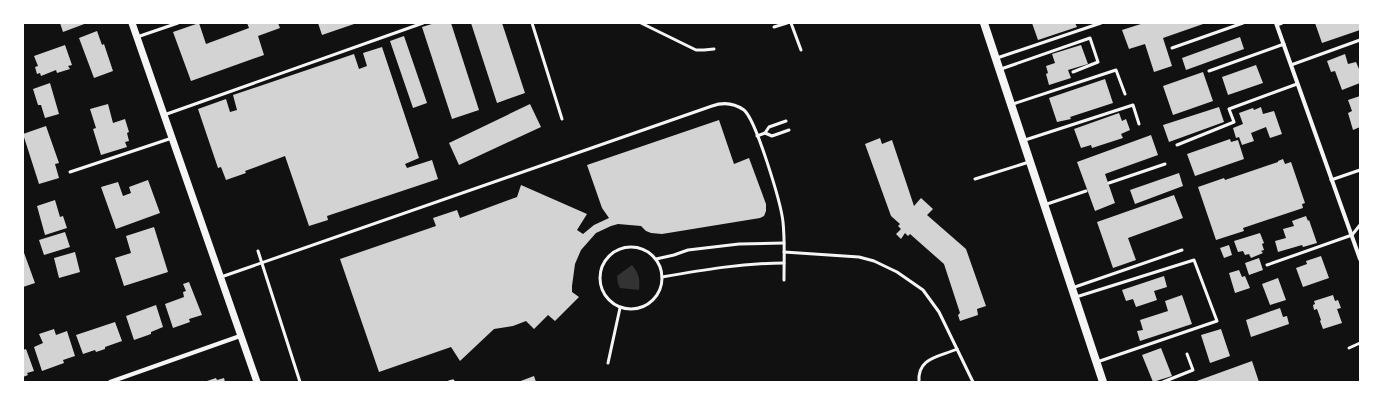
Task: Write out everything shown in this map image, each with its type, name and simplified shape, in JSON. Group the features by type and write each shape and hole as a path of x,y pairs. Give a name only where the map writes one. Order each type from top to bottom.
{"main road":[{"path":"984,23 1103,382"}],"street":[{"path":"132,23 257,382"},
{"path":"1277,24 1360,259"},
{"path":"110,382 240,336"}],"lane":[{"path":"137,37 178,23"},
{"path":"164,115 422,23"},
{"path":"532,23 562,119"},
{"path":"641,23 696,50 714,48"},
{"path":"650,27 651,23"},
{"path":"774,27 787,23"},
{"path":"791,23 801,50"},
{"path":"996,59 1101,23"},
{"path":"1172,48 1243,23"},
{"path":"1277,24 1282,23"},
{"path":"999,69 1090,38 1098,62 1073,72"},
{"path":"1290,64 1360,40"},
{"path":"1209,71 1266,49 1284,44"},
{"path":"1011,105 1116,70 1125,94"},
{"path":"1177,145 1234,122 1228,108 1297,84"},
{"path":"220,277 718,104 731,104 744,110 749,116 779,201 783,221 784,280"},
{"path":"1023,140 1133,104 1139,124"},
{"path":"757,136 765,133 769,127 786,121"},
{"path":"765,133 772,136 789,130"},
{"path":"70,172 172,138"},
{"path":"975,179 1030,162"},
{"path":"1109,183 1165,164"},
{"path":"1331,180 1360,170"},
{"path":"1044,205 1086,191"},
{"path":"1267,265 1352,235 1360,225"},
{"path":"656,259 688,250 739,244 784,243"},
{"path":"624,247 636,247 647,251 656,259 661,268 662,278 661,288 656,297 649,304 630,310 620,308 610,302 602,293 599,282 600,270 605,260 613,251 624,247"},
{"path":"1072,288 1182,250"},
{"path":"258,251 300,382"},
{"path":"784,252 859,257 897,272 923,290 939,312 973,382"},
{"path":"1075,297 1194,260 1217,321 1096,362"},
{"path":"662,278 704,269 766,263 784,263"},
{"path":"608,363 620,308"},
{"path":"1349,348 1360,343"},
{"path":"919,382 920,369 923,364 930,359 957,349"},
{"path":"1163,382 1193,370 1187,354"}],"shaded area":[{"path":"632,265 638,276 639,290 620,288 618,284 617,276"}],"building":[{"path":"60,23 87,23 63,32"},
{"path":"199,23 206,44 249,28 247,23 278,23 280,28 258,36 264,55 191,81 173,32"},
{"path":"318,23 357,23 322,35"},
{"path":"435,23 451,23 479,110 452,119 422,27"},
{"path":"471,23 502,23 525,93 497,103"},
{"path":"1032,23 1075,23 1077,27 1038,40"},
{"path":"1144,23 1206,23 1163,38 1172,66 1154,72 1145,44 1129,49 1122,30"},
{"path":"1315,23 1360,23 1360,30 1322,43"},
{"path":"97,31 102,45 104,44 113,71 94,78 79,38"},
{"path":"404,36 427,103 413,108 390,41"},
{"path":"1240,37 1244,49 1186,70 1182,58"},
{"path":"65,45 72,65 68,66 70,69 57,73 56,70 41,76 40,73 37,74 35,67 38,66 34,56"},
{"path":"1081,45 1088,64 1068,70 1071,78 1049,85 1046,74 1048,73 1046,66 1055,63 1052,54"},
{"path":"382,47 419,158 405,164 407,168 432,160 438,179 327,216 328,220 309,226 285,156 226,180 221,167 218,168 198,109 226,99 230,112 237,110 233,95 354,54 359,69 367,66 363,53"},
{"path":"1345,54 1348,64 1356,62 1360,69 1360,83 1342,90 1335,71 1331,72 1327,61"},
{"path":"1256,65 1263,83 1228,95 1222,77"},
{"path":"1203,72 1213,101 1173,115 1163,86"},
{"path":"1105,79 1113,103 1070,117 1071,119 1057,122 1049,98"},
{"path":"50,83 59,114 45,118 41,105 38,105 33,89"},
{"path":"1360,96 1360,127 1353,130 1348,113 1352,111 1348,100"},
{"path":"108,104 113,123 125,119 129,132 127,133 129,141 125,142 127,147 101,155 93,129 96,128 90,109"},
{"path":"530,104 541,127 459,165 449,143"},
{"path":"1219,107 1224,122 1169,142 1163,125"},
{"path":"1261,107 1263,114 1274,111 1282,134 1270,138 1266,127 1251,133 1254,141 1242,145 1239,137 1236,138 1233,128 1243,124 1239,113"},
{"path":"1119,113 1122,121 1126,119 1130,130 1121,134 1123,138 1092,148 1091,145 1081,148 1074,129"},
{"path":"719,120 734,164 749,158 766,204 764,216 760,218 662,234 651,233 646,231 641,226 618,224 611,226 596,233 581,250 575,264 572,286 572,292 579,297 555,321 548,315 534,329 526,321 513,326 494,329 460,361 451,347 379,372 340,259 436,226 433,218 457,210 460,218 517,197 521,185 587,214 577,230 583,234 594,225 609,218 602,208 587,165"},
{"path":"46,126 59,163 55,164 59,178 39,184 23,134"},
{"path":"1151,135 1158,155 1105,174 1115,203 1095,211 1077,162"},
{"path":"880,138 882,144 892,140 914,206 921,198 933,209 927,215 966,249 986,306 977,309 978,315 960,321 958,315 960,313 944,264 910,234 908,236 905,233 901,239 896,234 901,229 898,226 900,224 891,216 865,144"},
{"path":"1230,139 1231,142 1238,140 1244,159 1195,176 1187,154"},
{"path":"1283,159 1285,164 1291,162 1305,203 1302,204 1303,208 1243,228 1244,231 1216,240 1198,187 1224,178 1225,180"},
{"path":"1179,173 1183,186 1135,204 1130,190"},
{"path":"148,180 160,213 116,229 101,187 118,182 123,196 131,193 129,187"},
{"path":"1174,195 1183,218 1128,238 1136,260 1113,268 1097,222"},
{"path":"55,200 60,217 63,216 67,228 45,235 37,206"},
{"path":"1306,216 1308,221 1309,220 1317,243 1303,247 1302,245 1278,252 1275,241 1286,238 1283,229 1294,226 1292,221"},
{"path":"154,227 168,272 124,286 115,258 131,253 126,236"},
{"path":"65,232 70,247 44,255 39,240"},
{"path":"1260,233 1264,243 1262,244 1264,250 1261,251 1263,253 1251,258 1249,254 1245,255 1243,251 1238,252 1234,241"},
{"path":"1229,245 1232,255 1224,258 1220,248"},
{"path":"23,250 35,283 23,287"},
{"path":"75,252 80,272 59,278 54,258"},
{"path":"1321,256 1329,278 1303,287 1296,268 1307,264 1306,261"},
{"path":"1259,258 1263,270 1249,275 1245,263"},
{"path":"1239,270 1242,277 1245,276 1250,288 1235,293 1229,273"},
{"path":"1164,276 1167,287 1154,291 1157,300 1136,307 1133,299 1126,301 1122,290"},
{"path":"1278,278 1286,300 1270,305 1262,284"},
{"path":"189,282 202,315 189,319 190,322 173,328 165,304 184,297 183,292 186,291 183,284"},
{"path":"1182,295 1192,324 1140,341 1137,331 1143,330 1140,320 1168,311 1165,301"},
{"path":"1333,295 1335,301 1338,300 1341,308 1337,309 1342,323 1323,329 1317,309 1314,310 1314,301"},
{"path":"156,305 163,327 151,332 151,334 134,340 126,316"},
{"path":"1280,308 1283,317 1287,316 1289,324 1251,337 1246,320"},
{"path":"115,322 122,341 96,352 95,350 83,354 76,335"},
{"path":"54,329 56,335 67,331 75,356 63,360 64,363 42,371 34,347 43,343 39,334"},
{"path":"1221,329 1230,356 1210,363 1201,335"},
{"path":"1161,348 1172,376 1153,382 1142,355"},
{"path":"26,349 34,371 27,373 28,375 23,377 23,350"},
{"path":"1252,361 1259,382 1194,382"},
{"path":"534,376 536,382 518,382"},
{"path":"216,378 217,380 224,378 225,382 204,382"}]}
